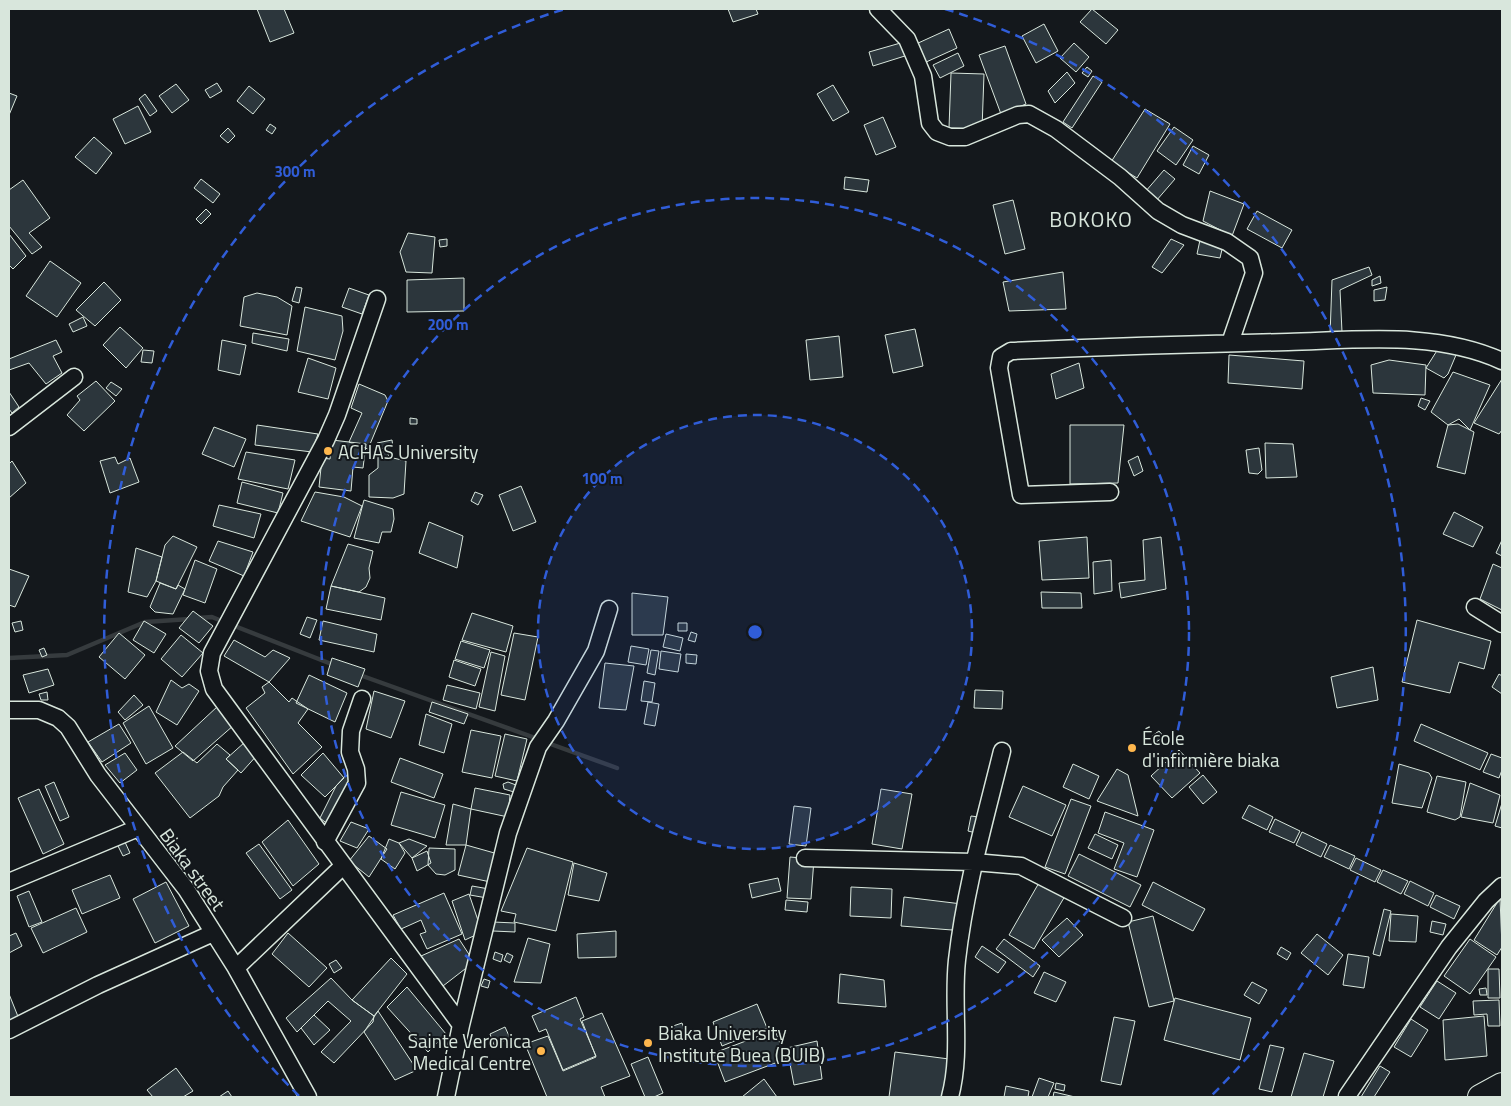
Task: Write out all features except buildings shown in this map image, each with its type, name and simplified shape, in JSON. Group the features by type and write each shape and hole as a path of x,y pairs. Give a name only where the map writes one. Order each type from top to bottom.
{"highway":[{"path":"1480,1097 1502,1085"}],"street":[{"path":"878,9 907,39 923,76 930,123 937,132 950,138 965,137 1018,115 1029,114 1056,129 1120,177 1158,211 1182,225 1227,242 1250,258 1254,273 1230,343"},
{"path":"378,299 337,416 212,653 209,671 214,689 461,1025"},
{"path":"1110,492 1021,495 999,368 1000,356 1011,351 1374,340 1439,341 1486,353 1502,361"},
{"path":"9,428 74,377"},
{"path":"1475,607 1502,624"},
{"path":"446,1097 461,1025 508,833 538,747 596,652 609,609"},
{"path":"325,842 357,783 356,769 350,752 351,731 362,698"},
{"name":"Biaka street","path":"9,710 39,710 58,718 68,728 98,775 186,888 236,968 308,1097"},
{"path":"950,1097 956,1074 957,962 974,862 1002,751"},
{"path":"9,882 138,828"},
{"path":"805,858 974,862 1021,866 1123,918"},
{"path":"236,968 343,866"},
{"path":"1347,1096 1449,948 1486,901 1502,886"},
{"path":"9,1030 98,984 213,932"}],"waterway":[{"path":"198,618 212,617 224,622"},
{"path":"9,658 67,655 145,622 190,619"},
{"path":"232,625 334,665"},
{"path":"357,674 538,739"},
{"path":"545,742 617,768"}],"place":[{"name":"ACHAS University","path":"328,451"},
{"name":"École d'infirmière biaka","path":"1132,748"},
{"name":"Biaka University Institute Buea (BUIB)","path":"648,1043"},
{"name":"Sainte Veronica Medical Centre","path":"541,1051"}],"district":[{"name":"BOKOKO","path":"1091,219"}]}
